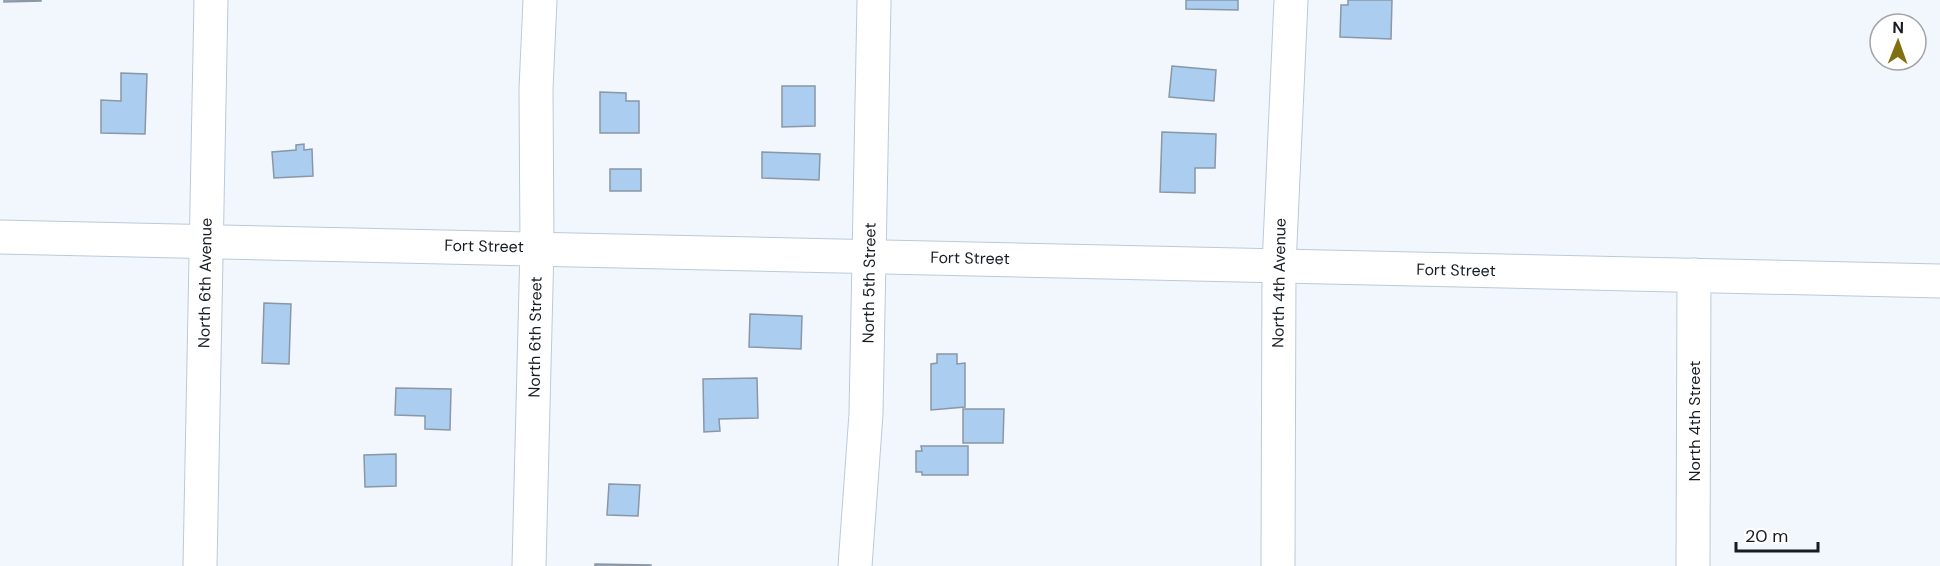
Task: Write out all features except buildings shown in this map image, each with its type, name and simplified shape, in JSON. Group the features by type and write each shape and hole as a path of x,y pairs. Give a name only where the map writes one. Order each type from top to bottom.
{"street":[{"name":"North 6th Avenue","path":"200,566 211,0"},
{"name":"North 6th Street","path":"529,566 537,247 536,89 540,0"},
{"name":"North 5th Street","path":"855,566 866,414 874,0"},
{"name":"North 4th Avenue","path":"1278,566 1279,266 1291,0"},
{"name":"Fort Street","path":"0,237 537,247 1940,281"},
{"name":"North 4th Street","path":"1694,275 1694,566"}]}
